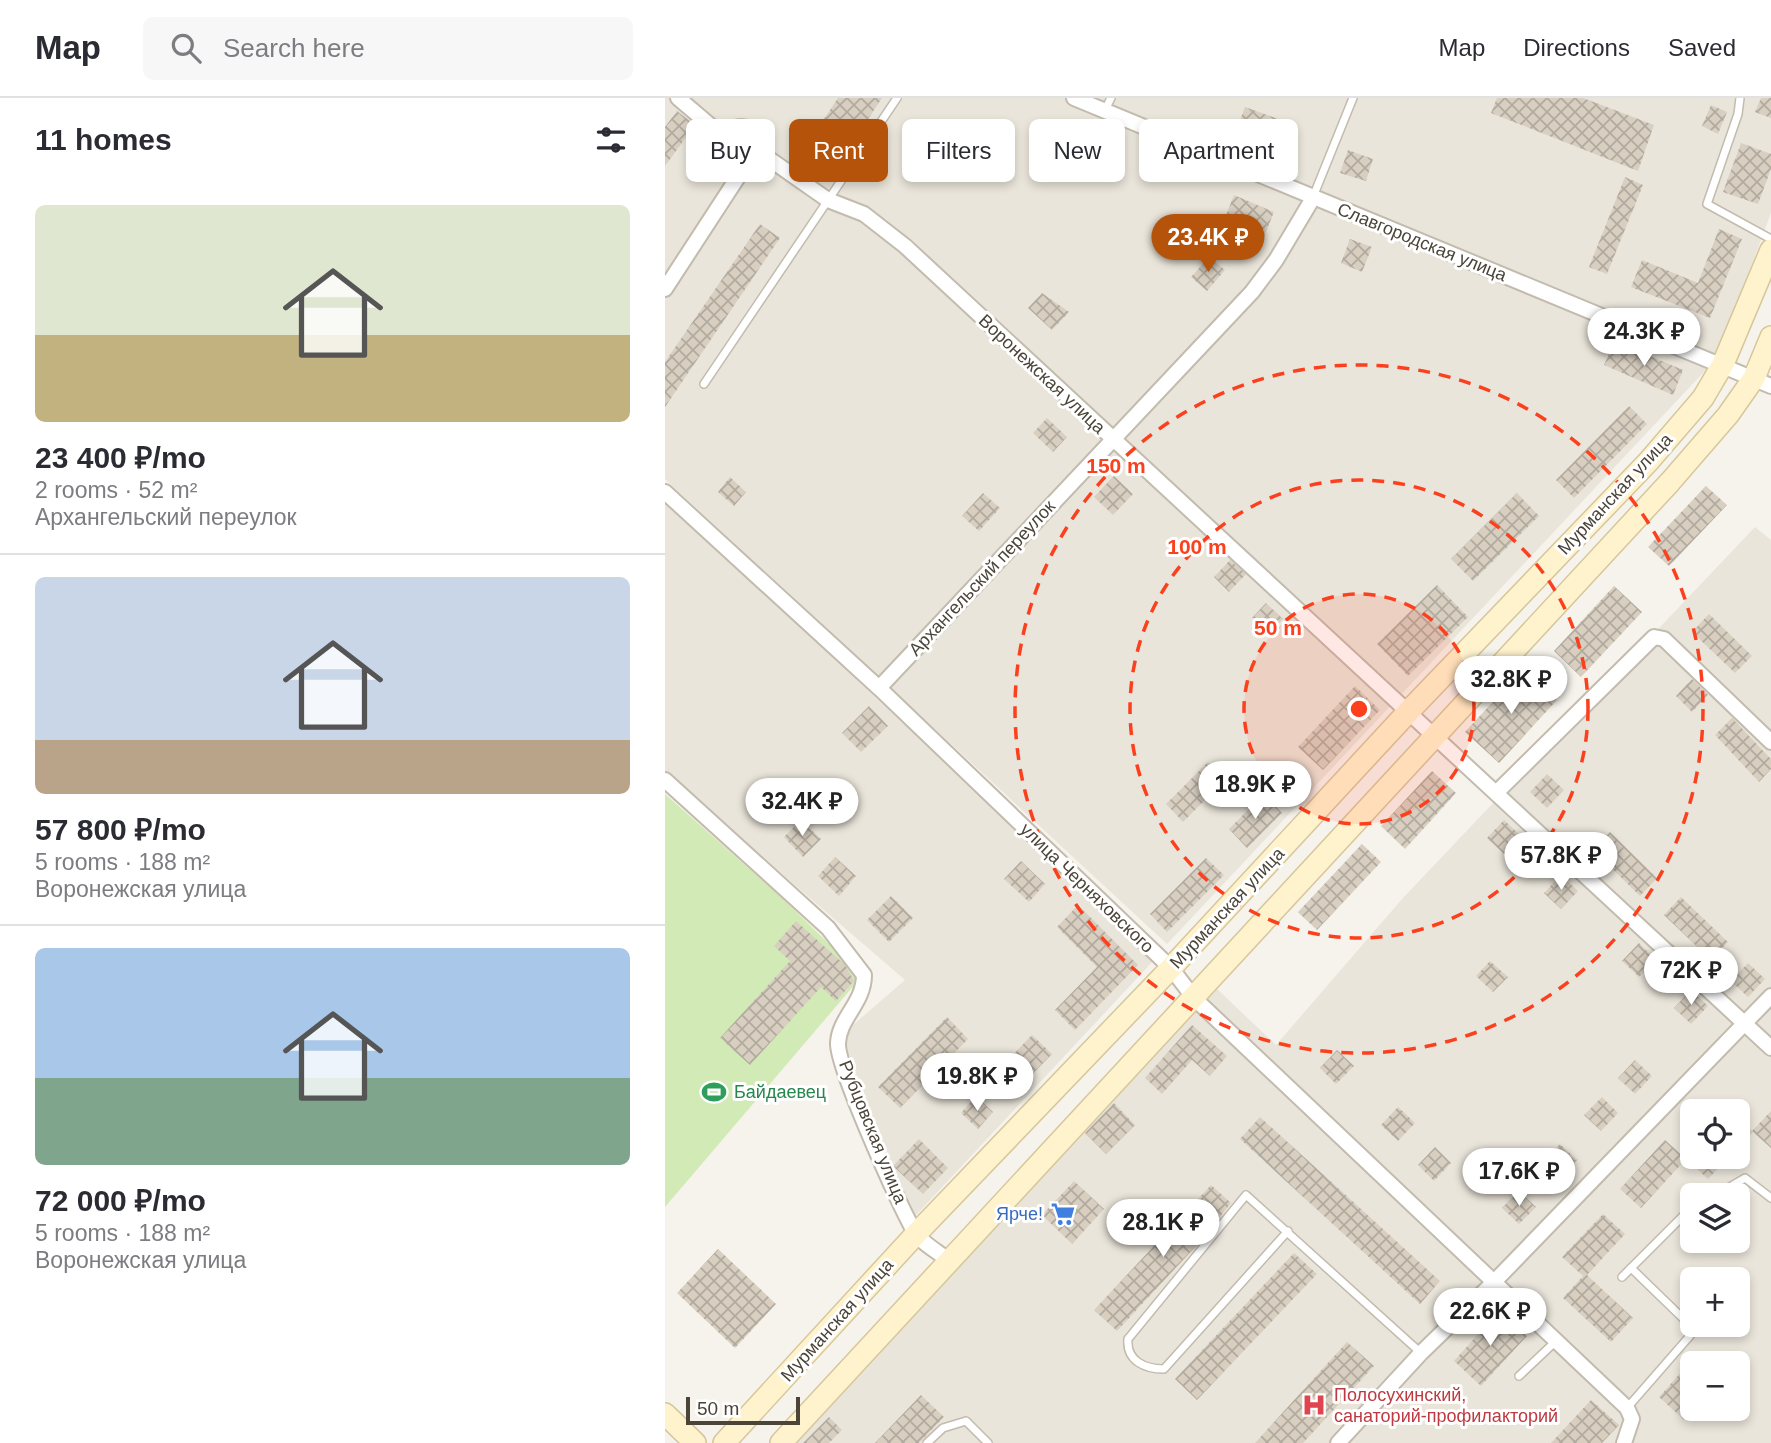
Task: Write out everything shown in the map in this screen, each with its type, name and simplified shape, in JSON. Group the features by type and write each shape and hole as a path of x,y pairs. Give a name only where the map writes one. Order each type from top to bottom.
{"main road":[{"name":"Мурманская улица","path":"723,1443 916,1234 1171,968 1408,712 1648,462 1703,398 1723,364 1771,250"},
{"name":"Мурманская улица","path":"781,1443 951,1262 1728,415 1763,382 1771,337"},
{"path":"665,1414 695,1443"}],"street":[{"name":"Воронежская улица","path":"678,98 703,119"},
{"name":"Славгородская улица","path":"1074,98 1104,113 1763,382"},
{"name":"Воронежская улица","path":"775,168 828,200 864,214 905,246 1771,1048"},
{"path":"665,289 736,182"},
{"name":"Архангельский переулок","path":"879,688 1252,292 1276,260 1313,198"},
{"name":"улица Черняховского","path":"665,492 879,688 1171,968 1193,998 1627,1408"},
{"path":"1496,793 1654,636 1664,639 1771,742"},
{"name":"Рубцовская улица","path":"665,780 828,928 865,975 860,999 842,1028 838,1044 846,1074 916,1234 951,1262"},
{"path":"1338,1443 1421,1353 1494,1282 1771,996"},
{"path":"1624,1443 1632,1419 1627,1408"}],"lane":[{"path":"704,384 897,98"},
{"path":"1104,113 1111,98"},
{"name":"Архангельский переулок","path":"1313,198 1353,98"},
{"path":"1740,98 1738,114 1707,204 1771,239"},
{"path":"1736,1183 1745,1178 1771,1198"},
{"path":"1288,1231 1164,1369 1149,1369 1135,1360 1127,1349 1128,1339 1246,1195 1288,1231 1421,1353"},
{"path":"1622,1277 1680,1219"},
{"path":"1627,1408 1695,1329 1631,1268"},
{"path":"1519,1376 1556,1341"},
{"path":"927,1443 943,1428 966,1421 988,1443"}],"shaded area":[{"path":"665,98 1771,98 1771,213 1717,358 1167,944 665,479"},
{"path":"665,501 1155,959 904,1228 831,1044 905,980 665,773"},
{"path":"1755,527 1771,540 1771,1443 797,1443 1215,987 1276,1045 1402,899"}],"green space":[{"name":"Байдаевец","path":"665,794 783,899 862,976 665,1207"}],"building":[{"path":"838,98 882,98 868,119 824,119"},
{"path":"1497,98 1583,98 1654,125 1638,171 1491,113"},
{"path":"1761,98 1771,98 1771,118 1755,112"},
{"path":"1711,105 1727,112 1718,134 1702,126"},
{"path":"1245,107 1278,119 1240,119"},
{"path":"677,111 687,119 686,137 665,166 665,127"},
{"path":"1741,143 1771,154 1771,169 1758,204 1723,192"},
{"path":"1348,150 1373,159 1366,181 1340,173"},
{"path":"1625,177 1643,185 1607,274 1589,267"},
{"path":"1234,195 1274,212 1263,239 1223,223"},
{"path":"760,224 780,238 665,407 665,362"},
{"path":"1719,229 1742,239 1710,318 1631,287 1642,260 1698,283"},
{"path":"1350,239 1372,247 1362,272 1341,263"},
{"path":"1209,257 1225,270 1207,291 1191,277"},
{"path":"1042,293 1069,312 1052,330 1028,308"},
{"path":"1615,341 1683,370 1673,395 1604,365"},
{"path":"1629,406 1647,424 1574,498 1556,480"},
{"path":"1047,418 1067,437 1053,452 1033,433"},
{"path":"1114,476 1133,494 1113,515 1094,497"},
{"path":"730,477 746,492 734,506 718,492"},
{"path":"1706,486 1727,505 1669,566 1648,547"},
{"path":"983,493 1000,508 979,531 962,516"},
{"path":"1517,493 1539,516 1473,581 1451,559"},
{"path":"1230,560 1246,574 1229,592 1214,577"},
{"path":"1437,585 1468,617 1408,676 1377,644"},
{"path":"1614,586 1642,612 1581,677 1554,651"},
{"path":"1266,603 1283,619 1269,634 1252,618"},
{"path":"1709,614 1752,656 1735,673 1692,632"},
{"path":"1523,669 1557,700 1499,763 1465,732"},
{"path":"1692,679 1708,695 1692,712 1676,696"},
{"path":"1355,686 1380,710 1323,770 1298,747"},
{"path":"869,706 888,726 861,752 842,733"},
{"path":"1732,718 1771,759 1771,769 1759,782 1715,735"},
{"path":"1208,762 1226,779 1183,822 1166,804"},
{"path":"1432,771 1456,793 1405,849 1381,826"},
{"path":"1547,774 1564,790 1547,808 1530,792"},
{"path":"1264,794 1282,813 1247,848 1229,829"},
{"path":"801,820 821,839 803,857 784,837"},
{"path":"1504,820 1521,836 1504,854 1487,838"},
{"path":"1610,832 1657,878 1640,896 1593,850"},
{"path":"1362,844 1381,862 1317,930 1298,912"},
{"path":"835,857 856,876 839,896 818,876"},
{"path":"1206,858 1224,875 1167,932 1150,914"},
{"path":"1021,861 1045,884 1029,902 1004,879"},
{"path":"1561,875 1578,891 1561,909 1544,893"},
{"path":"891,896 913,918 889,942 867,920"},
{"path":"1681,897 1728,942 1711,960 1664,915"},
{"path":"1078,905 1138,965 1075,1030 1055,1010 1097,967 1057,927"},
{"name":"Байдаевец","path":"796,921 845,965 854,981 836,1001 821,987 750,1065 720,1038 790,961 774,946"},
{"path":"1639,943 1656,960 1639,977 1622,961"},
{"path":"1490,961 1508,977 1493,992 1476,976"},
{"path":"1748,963 1765,979 1748,997 1731,981"},
{"path":"1691,990 1708,1006 1691,1024 1674,1008"},
{"path":"947,1017 968,1039 900,1108 878,1087"},
{"path":"1192,1025 1227,1056 1210,1076 1192,1060 1162,1094 1145,1078"},
{"path":"1032,1035 1052,1054 1020,1087 1000,1068"},
{"path":"1337,1050 1354,1066 1336,1084 1320,1068"},
{"path":"1635,1060 1652,1076 1635,1094 1618,1078"},
{"path":"976,1096 993,1112 978,1129 961,1113"},
{"path":"1602,1097 1618,1113 1601,1131 1584,1115"},
{"path":"1114,1103 1135,1125 1106,1154 1085,1133"},
{"path":"1398,1107 1415,1123 1398,1141 1381,1125"},
{"path":"1771,1111 1771,1148 1753,1132 1750,1135 1750,1129 1752,1131"},
{"path":"1260,1117 1440,1281 1420,1304 1240,1139"},
{"path":"919,1139 948,1168 923,1194 893,1166"},
{"path":"1665,1140 1680,1153 1680,1166 1641,1208 1620,1189"},
{"path":"1560,1144 1577,1160 1560,1177 1543,1161"},
{"path":"1435,1147 1451,1163 1434,1181 1418,1165"},
{"path":"1697,1169 1718,1169 1708,1179"},
{"path":"1074,1181 1104,1209 1072,1244 1042,1215"},
{"path":"1211,1185 1231,1203 1197,1245 1117,1331 1094,1310"},
{"path":"1519,1191 1536,1207 1519,1224 1502,1208"},
{"path":"1603,1214 1625,1234 1587,1275 1633,1318 1611,1342 1563,1298 1583,1276 1562,1257"},
{"path":"718,1249 776,1304 735,1348 677,1293"},
{"path":"1294,1253 1317,1274 1197,1400 1175,1379"},
{"path":"1499,1311 1527,1336 1481,1386 1454,1361"},
{"name":"Полосухинский, санаторий-профилакторий","path":"1347,1342 1374,1366 1303,1443 1255,1443"},
{"path":"1680,1373 1680,1416 1659,1397"},
{"path":"921,1395 944,1417 919,1443 875,1443"},
{"path":"1591,1400 1619,1425 1602,1443 1551,1443"},
{"path":"829,1417 842,1430 829,1443 803,1443"}],"place":[{"name":"Байдаевец","path":"714,1092"},
{"name":"Ярче!","path":"1063,1214"},
{"name":"Полосухинский, санаторий-профилакторий","path":"1314,1405"}]}
